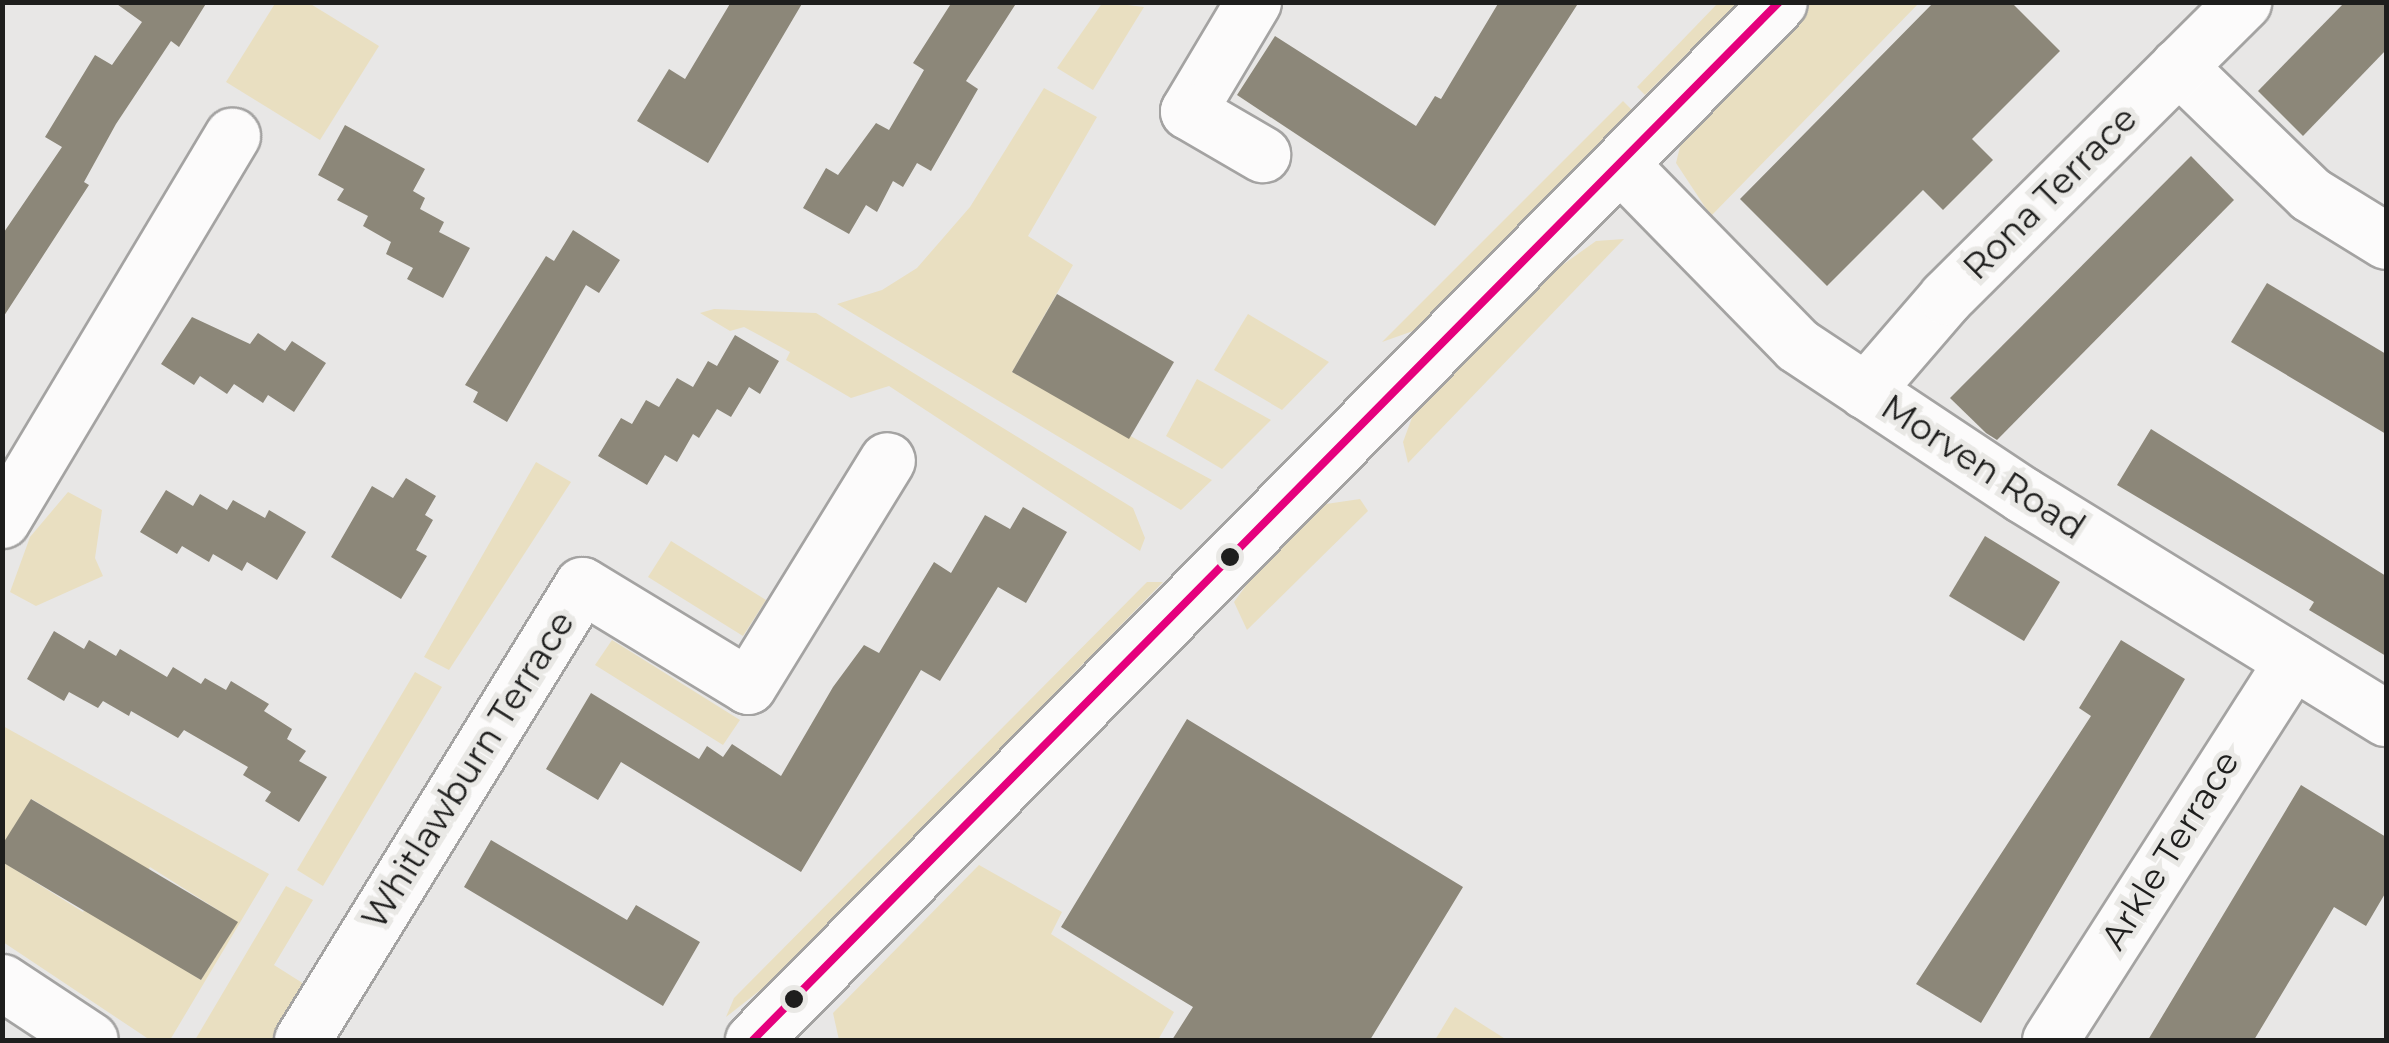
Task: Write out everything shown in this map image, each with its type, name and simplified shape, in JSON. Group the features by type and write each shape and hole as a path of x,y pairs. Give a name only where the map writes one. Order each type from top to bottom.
{"street":[{"path":"1253,2 1188,111 1262,154"},
{"path":"753,1040 1779,2"},
{"name":"Rona Terrace","path":"1866,391 1946,297 2243,2"},
{"path":"2178,66 2310,194 2386,241"},
{"path":"2,520 232,135"},
{"name":"Morven Road","path":"1620,164 1797,345 2386,718"},
{"name":"Whitlawburn Terrace","path":"302,1040 582,585 748,686 887,460"},
{"name":"Arkle Terrace","path":"2050,1040 2292,660"},
{"path":"2,982 90,1040"}],"shaded area":[{"path":"276,2 309,3 379,46 320,140 226,82"},
{"path":"1103,2 1144,7 1093,90 1057,68"},
{"path":"1718,3 1738,3 1645,95 1637,87"},
{"path":"1802,3 1919,3 1711,216 1676,163 1686,122"},
{"path":"1044,88 1097,117 1028,236 1073,265 1012,372 1212,480 1181,510 837,304 882,290 917,268 970,207"},
{"path":"1623,101 1633,111 1413,331 1382,342"},
{"path":"1624,239 1408,463 1403,442 1413,415 1554,271 1596,241"},
{"path":"714,309 816,313 1133,508 1145,538 1140,551 889,386 851,398 786,360 790,352 744,327 730,331 700,313"},
{"path":"1248,314 1329,362 1282,410 1214,370"},
{"path":"1197,379 1271,420 1222,469 1166,436"},
{"path":"536,462 571,482 449,670 424,657"},
{"path":"68,492 102,510 95,558 103,576 36,606 10,592 30,537"},
{"path":"1360,499 1368,511 1247,630 1234,602 1253,576 1326,504"},
{"path":"671,541 766,600 743,636 648,577"},
{"path":"1147,582 1163,582 776,978 726,1017 734,998"},
{"path":"612,640 740,720 723,745 595,665"},
{"path":"415,672 442,687 323,886 297,870"},
{"path":"3,726 269,874 170,1040 150,1040 3,942 3,862 83,912 119,853 32,799 3,845","holes":["150,867 237,922 201,980 114,926"]},
{"path":"979,865 1062,912 1051,934 1174,1012 1158,1040 839,1040 833,1013"},
{"path":"286,886 313,900 274,965 312,989 280,1040 195,1040"},
{"path":"1455,1007 1507,1040 1435,1040"}],"building":[{"path":"114,2 207,2 179,47 171,41 116,124 84,182 89,185 2,319 2,235 62,147 45,137 95,55 112,65 142,22"},
{"path":"731,2 803,2 708,163 637,121 669,69 685,79"},
{"path":"952,2 1017,2 966,81 978,89 931,171 917,163 903,187 893,181 877,212 866,205 849,234 803,208 826,168 838,175 876,123 889,130 924,70 913,63"},
{"path":"1499,2 1579,2 1435,226 1237,95 1275,36 1416,126 1435,96 1441,99"},
{"path":"1934,2 2011,2 2060,51 1972,139 1993,160 1943,210 1923,190 1827,286 1740,199"},
{"path":"2345,2 2386,2 2386,50 2303,136 2258,91"},
{"path":"345,125 425,169 413,191 425,198 420,209 444,222 439,232 470,248 443,298 407,279 413,268 386,254 391,242 363,226 368,216 337,200 344,189 318,175"},
{"path":"2191,156 2234,200 1997,440 1986,433 1950,398"},
{"path":"573,230 620,260 599,293 586,285 507,422 473,402 478,392 465,385 546,256 554,261"},
{"path":"2267,283 2386,354 2386,434 2231,342"},
{"path":"1057,294 1174,362 1129,439 1012,372"},
{"path":"192,317 250,344 258,333 285,351 292,341 326,363 294,412 268,395 263,403 234,384 227,394 200,376 194,385 161,364"},
{"path":"735,335 779,361 760,394 749,387 731,417 717,409 699,438 693,434 677,462 665,455 647,485 598,456 621,418 632,424 646,400 659,407 677,378 693,387 708,361 717,366"},
{"path":"2151,429 2386,576 2386,656 2309,610 2314,602 2117,485"},
{"path":"406,478 436,496 425,515 433,520 416,550 427,556 401,599 331,557 372,486 393,498"},
{"path":"166,490 193,506 200,494 227,510 233,500 265,518 269,510 306,532 277,580 247,562 242,571 213,554 209,562 182,546 177,554 140,532"},
{"path":"1023,507 1067,532 1026,603 998,587 940,681 921,670 801,872 621,762 598,800 546,769 591,693 699,759 707,746 723,757 732,744 781,776 833,687 864,645 879,653 934,562 951,573 985,515 1010,529"},
{"path":"1985,536 2060,582 2024,641 1949,596"},
{"path":"54,631 84,649 89,640 116,656 120,649 167,677 173,667 201,684 205,678 226,690 231,681 269,704 264,711 292,729 287,739 306,751 299,761 327,777 299,822 265,801 271,792 243,775 248,767 184,730 178,738 131,711 129,716 103,701 98,708 69,692 64,701 27,679"},
{"path":"2121,640 2185,679 1981,1023 1916,984 2091,716 2079,708"},
{"path":"1187,719 1463,887 1370,1040 1172,1040 1193,1007 1061,927"},
{"path":"2301,785 2386,837 2386,892 2366,926 2334,907 2254,1040 2148,1040"},
{"path":"31,799 238,922 201,980 2,862 2,845"},
{"path":"491,840 627,920 636,905 700,942 663,1006 464,887"}],"transit line":[{"path":"753,1040 1779,2"}]}
